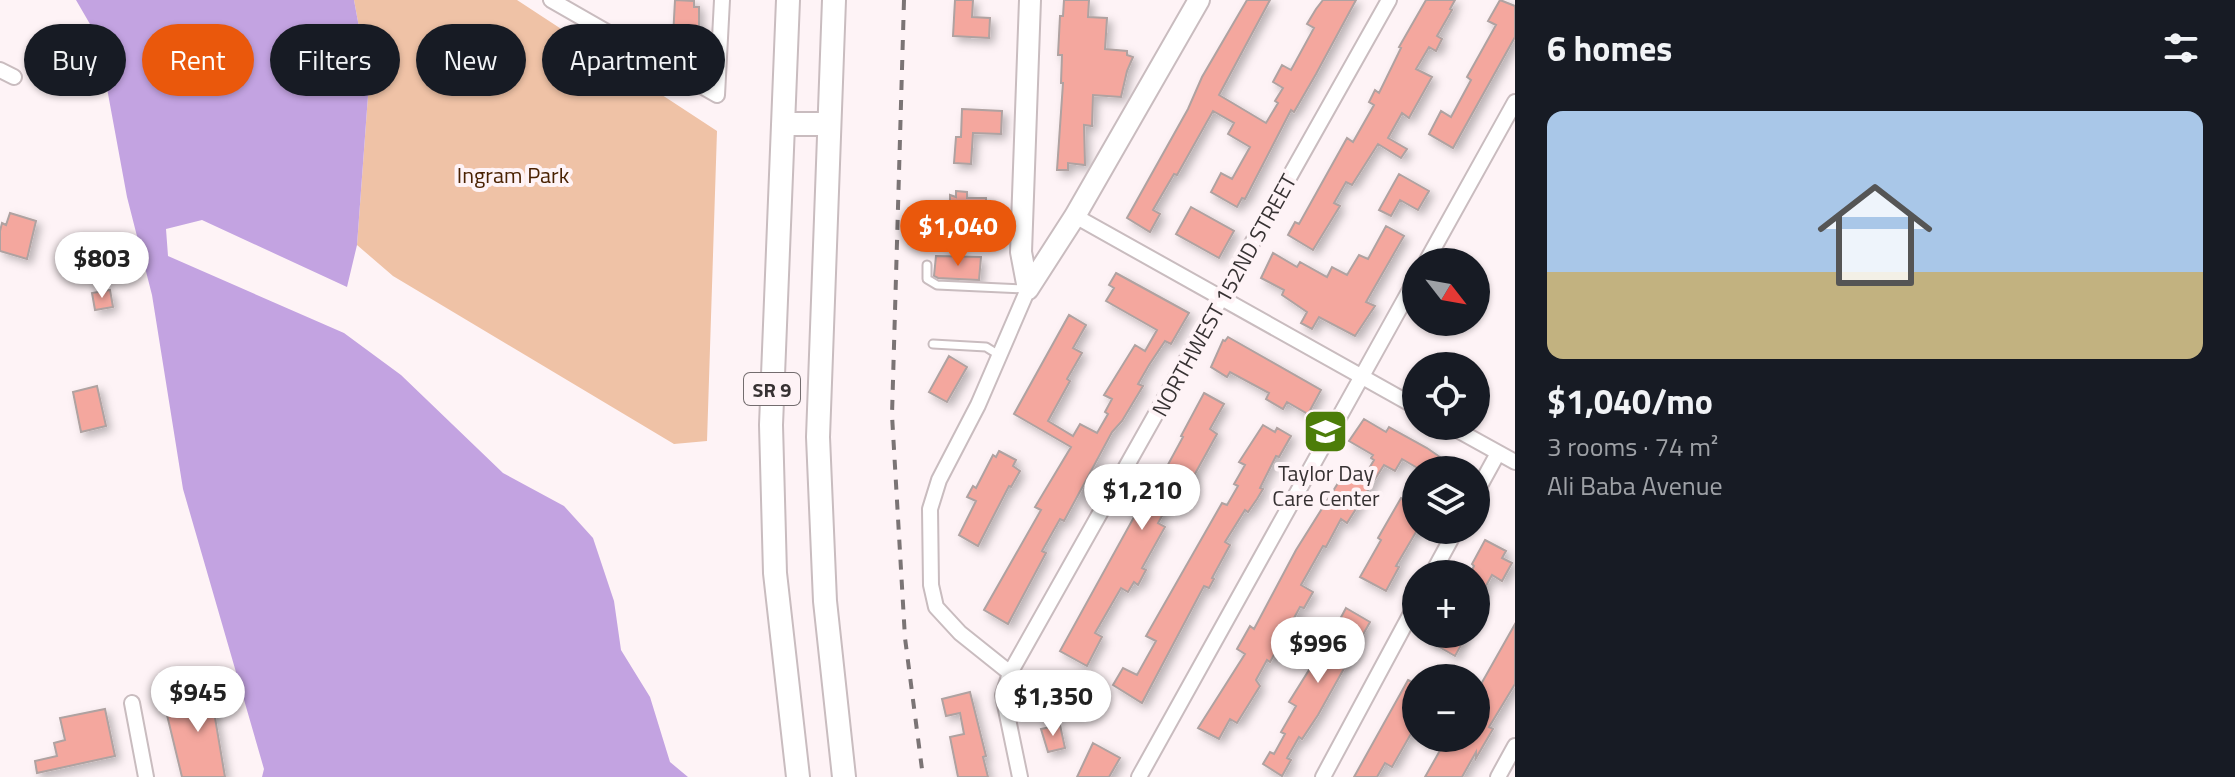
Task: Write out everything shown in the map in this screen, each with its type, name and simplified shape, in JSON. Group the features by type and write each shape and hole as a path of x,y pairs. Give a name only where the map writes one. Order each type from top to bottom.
{"main road":[{"name":"SR 9","path":"788,0 771,425 775,573 798,777"},
{"name":"SR 9","path":"834,0 818,437 825,601 844,777"},
{"path":"783,124 829,124"}],"street":[{"path":"551,0 570,5 717,95 722,0"},
{"path":"1028,289 1021,252 1030,0"},
{"path":"1020,777 1003,695 1010,673 960,633 936,607 931,585 930,509 939,480 978,405 1028,289 1075,216 1199,0"},
{"name":"NORTHWEST 152ND STREET","path":"1010,673 1389,0"},
{"path":"1434,248 1515,102"},
{"path":"1075,216 1402,399"},
{"path":"1139,777 1402,304"},
{"path":"1475,440 1515,462"},
{"path":"1490,468 1498,453"},
{"path":"1323,777 1402,630"},
{"path":"132,703 146,777"},
{"path":"1498,777 1515,746"}],"lane":[{"path":"927,265 927,279 937,285 1028,289"},
{"path":"933,344 986,347 999,355"}],"green space":[{"name":"Ingram Park","path":"354,0 517,0 554,24 542,24 542,96 664,96 717,131 707,441 674,444 393,276 357,245 368,96 400,96 400,24 358,24"}],"shaded area":[{"path":"76,0 354,0 358,24 270,24 270,96 368,96 357,245 347,287 202,220 166,229 168,256 344,333 401,375 503,473 564,506 593,538 614,601 621,650 650,697 670,762 688,777 262,777 264,769 183,489 152,295 127,197 108,96 126,96 126,24 90,24"}],"building":[{"path":"675,0 694,1 694,7 699,7 699,24 674,24"},
{"path":"955,0 973,0 972,17 990,18 989,38 953,36"},
{"path":"1064,0 1089,0 1088,17 1107,18 1105,49 1127,51 1127,55 1133,57 1121,97 1093,95 1092,126 1084,125 1085,165 1068,163 1068,170 1057,170 1063,83 1062,55 1058,55"},
{"path":"1247,0 1270,0 1219,95 1266,123 1283,88 1273,82 1282,65 1291,70 1314,28 1307,24 1316,9 1323,0 1356,0 1294,112 1291,110 1245,199 1242,198 1237,207 1211,192 1221,173 1232,179 1250,147 1228,134 1234,123 1213,111 1153,210 1160,214 1150,232 1127,218"},
{"path":"1426,0 1455,0 1437,36 1442,39 1436,51 1429,47 1416,69 1432,77 1409,118 1402,113 1388,138 1407,149 1401,158 1378,144 1352,185 1346,182 1334,203 1340,206 1313,250 1288,235 1295,222 1299,224 1347,138 1353,142 1374,105 1369,102 1375,90 1379,93 1399,47"},
{"path":"1500,0 1515,6 1515,37 1453,148 1429,134 1441,111 1451,117 1471,80 1467,77 1496,25 1488,21"},
{"path":"962,109 1002,111 1001,134 973,133 971,164 954,163 956,137 961,137"},
{"path":"1399,174 1429,191 1418,210 1400,200 1391,216 1379,210"},
{"path":"956,191 967,192 967,198 986,198 986,205 994,205 993,223 977,223 978,215 950,213 950,195 956,197"},
{"path":"1191,207 1234,231 1219,258 1176,234"},
{"path":"10,213 36,221 27,259 0,251 2,223 6,225"},
{"path":"1386,226 1404,236 1366,302 1375,306 1355,336 1319,317 1312,329 1301,323 1307,312 1282,295 1284,290 1261,278 1273,253 1297,267 1300,262 1327,277 1332,267 1347,275 1359,255 1368,259"},
{"path":"936,256 981,257 979,280 934,276"},
{"path":"1116,273 1189,313 1171,344 1165,341 1149,365 1138,384 1143,386 1112,432 1064,521 1060,519 1042,551 1046,553 1008,624 984,610 1041,510 1035,507 1071,447 1014,414 1069,315 1086,325 1073,348 1082,353 1048,421 1073,436 1080,424 1097,433 1112,399 1104,395 1135,345 1145,351 1157,330 1106,301 1114,288 1109,285"},
{"path":"110,290 113,307 95,310 92,293"},
{"path":"1228,337 1321,390 1308,414 1287,402 1283,409 1266,399 1269,393 1230,372 1227,377 1211,367 1223,340"},
{"path":"949,356 967,367 947,402 929,392"},
{"path":"97,386 106,426 81,432 73,392"},
{"path":"1204,393 1224,404 1210,429 1217,434 1191,481 1179,474 1158,511 1163,514 1158,523 1165,527 1142,568 1146,570 1138,585 1134,582 1128,592 1121,588 1095,633 1102,637 1087,666 1060,651 1160,470 1164,472"},
{"path":"1364,419 1386,432 1389,427 1402,434 1402,440 1413,440 1439,456 1402,456 1395,471 1384,465 1347,523 1341,519 1301,585 1313,592 1304,608 1300,607 1270,662 1267,660 1256,680 1260,686 1237,723 1230,719 1219,739 1198,728 1245,654 1237,649 1250,626 1254,629 1296,550 1345,472 1361,482 1374,460 1371,458 1373,455 1349,441"},
{"path":"1263,425 1291,436 1279,457 1276,456 1257,499 1248,512 1245,510 1225,542 1230,545 1214,579 1209,588 1204,586 1142,703 1113,685 1123,668 1137,675 1156,641 1146,636 1222,503 1227,505 1238,486 1234,484 1245,465 1239,462"},
{"path":"999,451 1016,460 1013,466 1020,471 978,546 959,535 976,501 967,497 973,486 976,488 993,455 996,457"},
{"path":"1402,499 1402,544 1409,544 1386,591 1360,577 1381,540 1378,538"},
{"path":"1490,543 1506,551 1502,558 1512,563 1502,581 1492,575 1490,579 1490,560 1474,560 1483,544"},
{"path":"1346,608 1370,622 1318,715 1302,739 1299,737 1287,758 1291,760 1282,776 1263,764 1270,752 1274,754 1285,734 1281,732 1296,706 1289,702 1324,646 1319,643 1325,633 1331,636"},
{"path":"1515,624 1515,684 1490,725 1490,668"},
{"path":"1441,648 1459,648 1455,656"},
{"path":"224,680 227,696 212,700 225,777 182,777 167,715 172,714 171,706 199,700 196,686"},
{"path":"1402,691 1402,750 1392,767 1385,763 1377,777 1354,777"},
{"path":"970,692 988,777 958,777 950,737 964,734 960,713 946,716 942,699"},
{"path":"105,709 115,756 37,773 35,761 57,756 54,743 65,740 60,718"},
{"path":"1060,725 1065,748 1048,752 1041,729"},
{"path":"1093,743 1120,758 1109,777 1077,777"},
{"path":"1439,752 1476,752 1462,777 1425,777"}],"railway":[{"path":"904,0 892,415 905,638 923,777"}],"place":[{"name":"Taylor Day Care Center","path":"1326,432"}]}
